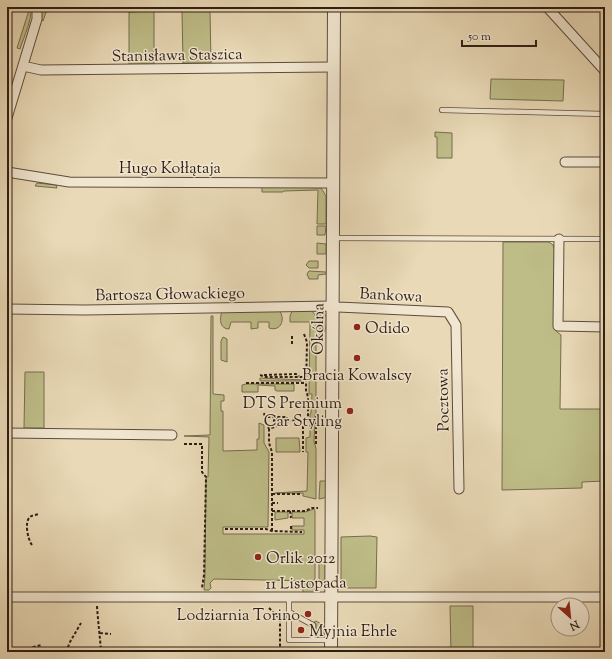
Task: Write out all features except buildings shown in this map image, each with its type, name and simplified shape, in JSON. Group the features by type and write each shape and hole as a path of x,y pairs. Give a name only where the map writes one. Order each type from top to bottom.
{"street":[{"path":"7,118 37,19 37,7"},
{"name":"Okólna","path":"329,647 334,183 334,7"},
{"path":"547,7 605,70"},
{"name":"Stanisława Staszica","path":"22,66 42,70 333,67"},
{"path":"565,162 605,162"},
{"name":"Hugo Kołłątaja","path":"7,172 69,182 334,183"},
{"path":"559,239 558,326 605,327"},
{"name":"Bartosza Głowackiego","path":"7,309 85,310 333,306"},
{"name":"Bankowa","path":"333,306 448,312"},
{"name":"Pocztowa","path":"448,312 456,325 458,489"},
{"path":"7,434 172,435"},
{"name":"11 Listopada","path":"7,597 605,598"}],"lane":[{"path":"442,110 605,114"},
{"path":"333,238 605,239"},
{"path":"289,598 289,640 313,640 329,647"},
{"path":"289,612 313,625 313,640"}],"path":[{"path":"292,334 292,344"},
{"path":"304,334 307,342 306,390 308,397 308,421"},
{"path":"260,375 296,374 306,377"},
{"path":"246,383 306,383"},
{"path":"264,413 270,429 269,443 272,452 272,531"},
{"path":"316,415 316,444"},
{"path":"265,417 287,417 287,419 274,419 274,421 288,422 316,420"},
{"path":"302,421 303,452"},
{"path":"270,429 288,422"},
{"path":"184,444 202,444 202,472 206,477 204,575 202,585"},
{"path":"272,494 302,494"},
{"path":"272,503 278,503"},
{"path":"272,511 305,511 312,508 318,508"},
{"path":"290,511 290,518"},
{"path":"32,545 29,541 27,521 30,517 39,514"},
{"path":"291,526 291,532"},
{"path":"225,529 266,528 272,531 302,532"},
{"path":"97,606 101,652"},
{"path":"269,608 280,619 280,649 278,652"},
{"path":"62,651 66,651 81,623"},
{"path":"100,633 111,634"},
{"path":"24,652 33,647 42,645"},
{"path":"311,649 329,647"}],"shaded area":[{"path":"30,7 31,12 29,23 20,49 17,48"},
{"path":"41,7 50,7 50,11 46,12 43,21 41,19"},
{"path":"279,7 327,7 327,10 279,10"},
{"path":"403,7 537,7 537,8 403,9"},
{"path":"154,11 154,64 129,64 129,12"},
{"path":"182,11 210,11 211,63 183,63"},
{"path":"491,79 564,80 563,101 490,99"},
{"path":"435,132 452,133 452,158 437,158 437,137 435,137"},
{"path":"37,183 56,185 57,188 35,186"},
{"path":"265,186 321,188 326,196 326,224 317,224 318,190 262,192 262,188"},
{"path":"317,226 326,226 325,235 317,235"},
{"path":"503,242 549,242 553,245 557,255 556,331 561,335 560,409 605,409 605,481 582,482 582,488 502,490"},
{"path":"317,243 326,244 326,254 317,254"},
{"path":"309,261 318,261 318,268 309,268 306,265"},
{"path":"309,271 326,272 326,274 318,275 318,279 309,279 307,274"},
{"path":"279,310 282,321 277,328 273,329 269,328 269,322 258,322 258,328 251,329 251,322 231,322 229,329 226,329 221,323 222,312"},
{"path":"311,310 316,316 315,418 310,418 312,394 309,394 310,322 290,322 292,311"},
{"path":"320,311 326,316 327,323 325,331 320,337"},
{"path":"211,316 213,316 213,394 224,395 224,401 221,401 221,411 223,411 223,451 257,450 259,423 264,425 264,443 269,452 268,527 223,527 223,534 304,534 304,530 292,530 292,526 304,526 304,518 292,518 292,512 305,512 314,509 314,581 214,579 210,583 211,588 209,590 204,590 206,477 208,477 209,437 184,436 210,435"},
{"path":"223,337 227,339 227,362 221,360 221,341"},
{"path":"25,372 44,372 44,428 24,428"},
{"path":"260,378 304,380 304,381 260,381"},
{"path":"294,384 294,391 277,391 275,390 275,386 258,385 258,392 242,392 242,385"},
{"path":"310,423 315,423 314,442 316,448 316,499 303,496 303,493 275,493 307,491 308,452 306,452 306,438 310,437"},
{"path":"276,438 299,438 300,452 276,452"},
{"path":"320,481 326,481 327,495 324,498 319,499"},
{"path":"275,512 288,512 288,518 275,520"},
{"path":"341,537 377,537 376,588 341,588"},
{"path":"319,560 326,561 326,581 320,580 319,578"},
{"path":"304,583 312,583 315,587 315,593 303,593"},
{"path":"450,606 473,606 473,652 451,652"},
{"path":"316,621 323,625 323,636 316,636 316,624 314,622"}],"place":[{"name":"Odido","path":"357,327"},
{"name":"Bracia Kowalscy","path":"357,358"},
{"name":"DTS Premium Car Styling","path":"350,411"},
{"name":"Orlik 2012","path":"258,557"},
{"name":"Lodziarnia Torino","path":"308,614"},
{"name":"Myjnia Ehrle","path":"301,630"}]}
